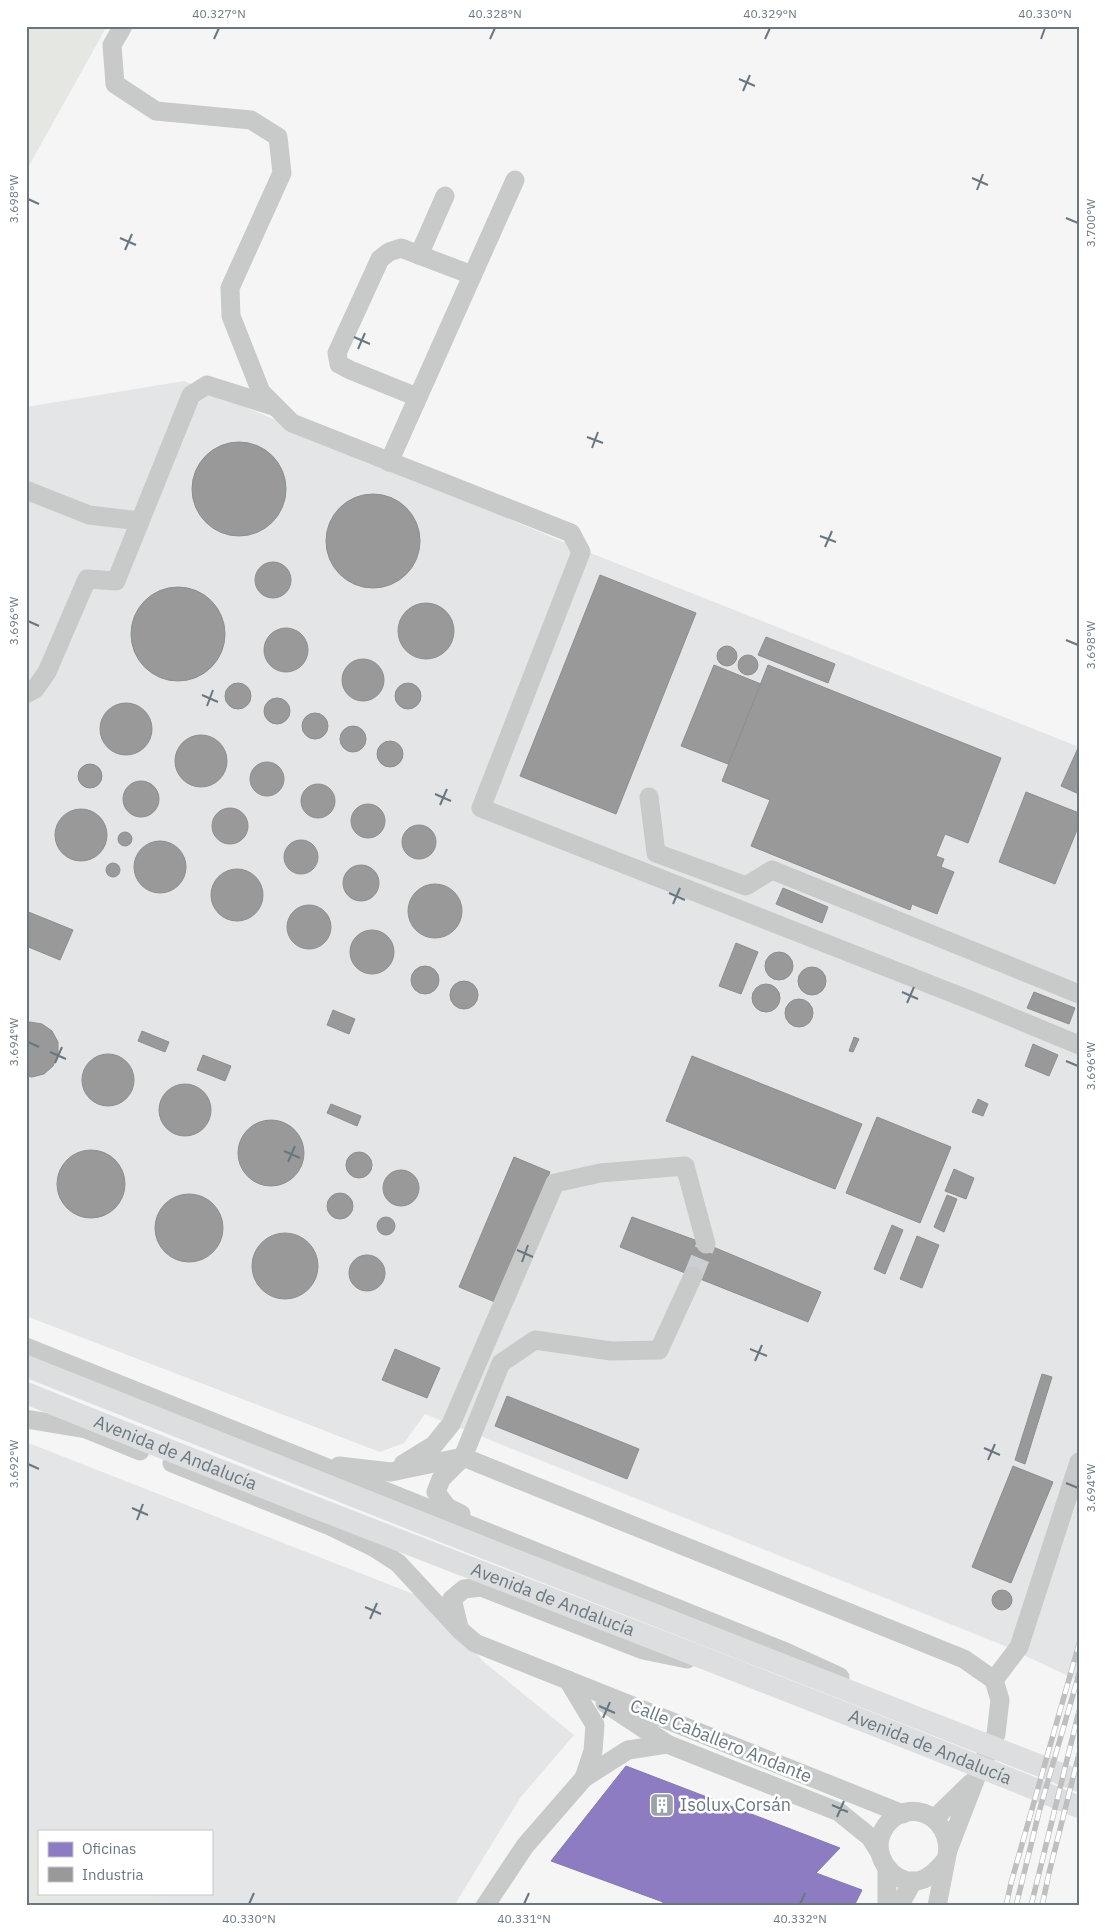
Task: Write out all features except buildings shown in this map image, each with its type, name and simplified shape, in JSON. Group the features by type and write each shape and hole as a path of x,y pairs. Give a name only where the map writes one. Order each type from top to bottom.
{"main road":[{"name":"Avenida de Andalucía","path":"26,1366 1079,1781"},
{"name":"Avenida de Andalucía","path":"26,1393 276,1493 953,1756 1079,1807"}],"street":[{"path":"123,26 112,45 116,84 156,111 251,120 278,137 282,173 230,288 231,316 261,392 292,423 571,533 581,552 481,808 980,1004 1079,1045"},
{"path":"389,462 514,180"},
{"path":"419,255 445,196"},
{"path":"417,397 339,364 337,353 380,259 390,252 400,248 472,276"},
{"path":"26,694 35,689 46,672 86,579 116,581 191,396 207,386 276,407"},
{"path":"26,490 89,515 140,522"},
{"path":"649,797 656,853 746,886 772,870 1079,994"},
{"path":"391,1472 434,1445 451,1424 555,1183 600,1173 685,1166 706,1244"},
{"path":"525,1546 447,1507 436,1492 441,1479 463,1456 502,1363 535,1340 611,1351 659,1350 693,1276"},
{"path":"26,1347 781,1650 960,1733"},
{"path":"26,1419 152,1443"},
{"path":"86,1429 330,1526 375,1548 398,1563 460,1630 475,1643 568,1680 595,1725 593,1751 584,1778"},
{"path":"315,1464 391,1472 463,1456 964,1659 994,1680 1000,1700 996,1734 975,1780 946,1856 935,1873 918,1880 899,1878 884,1861"},
{"path":"994,1680 1019,1647 1079,1462"},
{"path":"276,1493 330,1526"},
{"path":"460,1630 452,1599 464,1589 481,1587 643,1650 717,1664"},
{"name":"Calle Caballero Andante","path":"568,1680 667,1744 839,1812 870,1837 884,1861"},
{"name":"Calle Caballero Andante","path":"568,1680 903,1814"},
{"path":"486,1906 525,1846 584,1778 628,1750 667,1744"},
{"path":"934,1819 975,1780"},
{"path":"887,1906 884,1861 880,1840 884,1829 892,1820 903,1814 914,1812 934,1819 942,1828 947,1838 946,1856 936,1906"},
{"path":"899,1906 918,1880"},
{"path":"918,1880 936,1906"}],"shaded area":[{"path":"26,26 107,26 26,171"},
{"path":"184,381 573,546 1079,747 1079,1681 1000,1644 425,1414 404,1443 380,1452 26,1316 26,407"},
{"path":"26,1442 426,1599 484,1662 574,1735 520,1798 454,1906 138,1906 113,1894 212,1894 212,1830 38,1830 38,1859 26,1853"},
{"path":"26,1833 38,1839 38,1894 152,1894 176,1906 26,1906"}],"tunnel":[{"path":"693,1276 706,1244"}],"railway":[{"path":"1006,1906 1079,1644"},
{"path":"1016,1906 1039,1812 1079,1674"},
{"path":"1031,1906 1079,1711"},
{"path":"1042,1906 1079,1754"}],"place":[{"name":"Isolux Corsán","path":"662,1805"}]}
